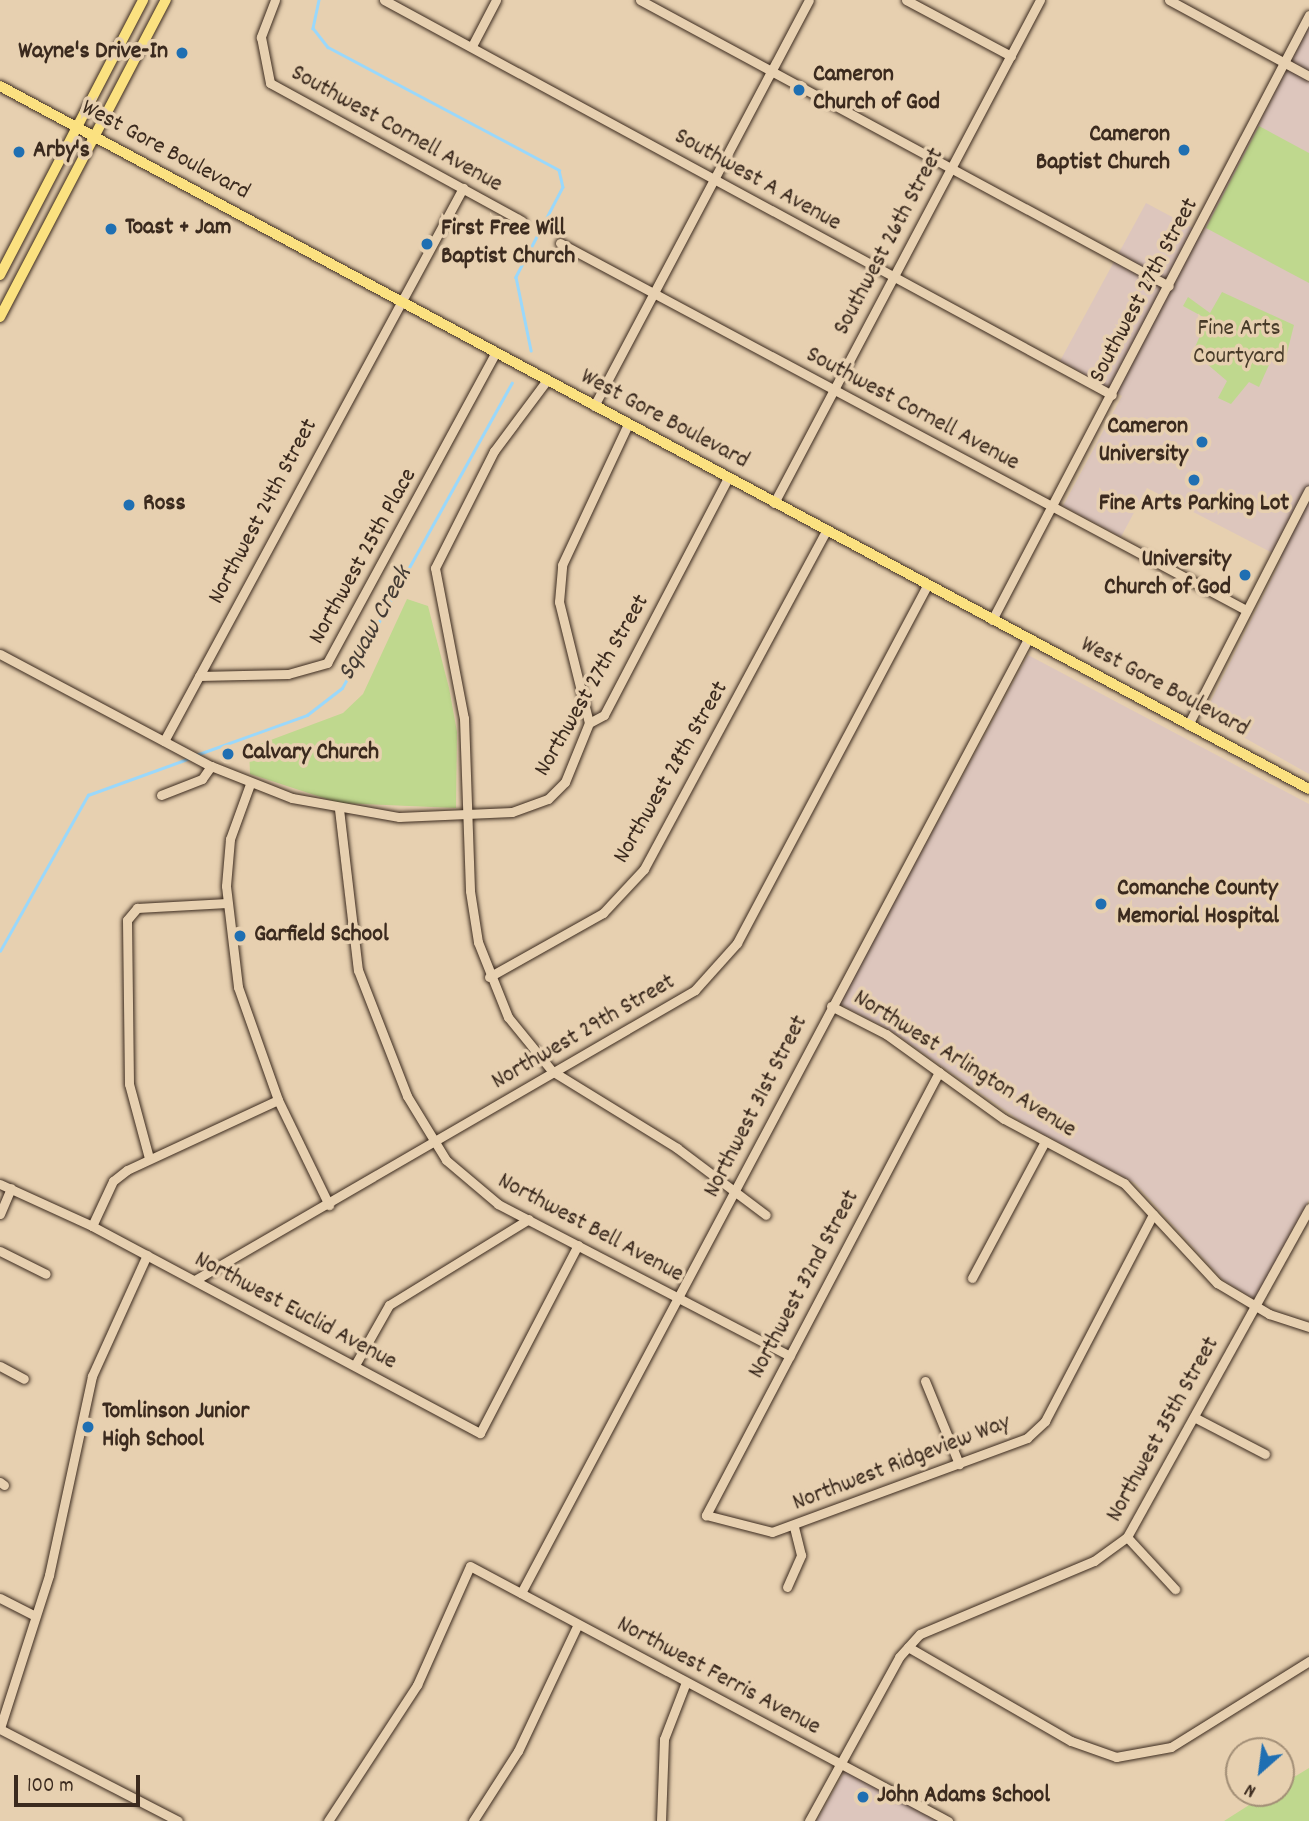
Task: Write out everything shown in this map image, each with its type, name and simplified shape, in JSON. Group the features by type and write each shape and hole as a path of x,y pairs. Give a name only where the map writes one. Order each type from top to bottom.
{"main road":[{"path":"0,275 5,252 77,127 143,0"},
{"path":"0,317 166,0"},
{"name":"West Gore Boulevard","path":"0,86 1309,789"}],"street":[{"name":"Southwest Cornell Avenue","path":"275,0 261,37 263,62 271,83 522,221"},
{"path":"472,46 496,0"},
{"path":"640,0 1169,286"},
{"path":"594,406 809,0"},
{"path":"906,0 1011,56"},
{"name":"Southwest 26th Street","path":"774,503 1041,0"},
{"path":"1169,0 1309,76"},
{"name":"Southwest A Avenue","path":"387,1 1112,396"},
{"name":"Southwest 27th Street","path":"992,620 1112,396 1309,15"},
{"name":"Northwest 24th Street","path":"164,741 463,188"},
{"name":"Southwest Cornell Avenue","path":"560,243 1246,610"},
{"name":"Northwest 25th Place","path":"199,676 298,673 327,663 495,353"},
{"path":"547,380 494,451 435,568 464,718 470,891 489,976 508,1017 552,1071 735,1192 766,1216"},
{"path":"589,723 559,602 562,565 628,424"},
{"name":"Northwest 27th Street","path":"339,809 399,817 469,815 512,812 548,799 570,774 589,723 604,715 728,478"},
{"path":"1188,725 1309,491"},
{"name":"Northwest 28th Street","path":"489,976 603,913 644,869 826,531"},
{"name":"Northwest 29th Street","path":"195,1280 434,1145 552,1071 695,990 722,962 927,585"},
{"name":"Northwest 31st Street","path":"521,1593 1028,639"},
{"path":"0,654 250,784 339,809"},
{"path":"161,794 202,779 207,764"},
{"path":"250,784 230,839 227,903 238,987 278,1100 330,1205"},
{"name":"Northwest Bell Avenue","path":"339,809 358,970 376,1026 434,1145 477,1190 790,1356"},
{"path":"149,1158 129,1084 127,920 137,908 227,903"},
{"name":"Northwest Arlington Avenue","path":"831,1006 1045,1141 1124,1183 1217,1283 1255,1306 1309,1327"},
{"name":"Northwest 32nd Street","path":"706,1515 939,1072"},
{"path":"0,1184 92,1226 113,1181 149,1158 278,1100"},
{"path":"972,1278 1045,1141"},
{"path":"0,1214 11,1188"},
{"name":"Northwest 35th Street","path":"809,1821 908,1647 938,1624 1094,1561 1127,1537 1309,1208"},
{"name":"Northwest Ridgeview Way","path":"706,1515 754,1532 794,1527 1027,1437 1045,1420 1153,1214"},
{"path":"355,1365 389,1305 529,1219"},
{"name":"Northwest Euclid Avenue","path":"92,1226 480,1433 578,1245"},
{"path":"0,1251 46,1274"},
{"path":"147,1255 92,1376 34,1615 0,1728 178,1821"},
{"path":"0,1366 24,1379"},
{"path":"925,1381 959,1464"},
{"path":"1194,1417 1265,1454"},
{"path":"786,1587 801,1555 794,1527"},
{"path":"1127,1537 1175,1589"},
{"name":"Northwest Ferris Avenue","path":"328,1821 417,1685 470,1566 948,1821"},
{"path":"0,1598 34,1615"},
{"path":"473,1821 518,1751 578,1624"},
{"path":"908,1647 1071,1741 1116,1757 1171,1747 1309,1661"},
{"path":"661,1821 664,1738 686,1682"}],"shaded area":[{"name":"Cameron University","path":"1309,27 1309,774 1204,715 1282,558 1147,488 1121,537 1063,506 1122,396 1060,361 1146,203 1202,233"},
{"name":"Comanche County Memorial Hospital","path":"1028,655 1309,804 1309,1200 1255,1300 1223,1280 1135,1183 1028,1126 890,1030 839,1004"},
{"name":"John Adams School","path":"845,1771 849,1772 941,1821 816,1821"}],"green space":[{"path":"1259,126 1309,153 1309,283 1206,228"},
{"name":"Fine Arts Courtyard","path":"1222,292 1294,325 1286,357 1273,356 1259,387 1249,382 1231,404 1218,398 1227,381 1193,352 1207,319 1183,306 1188,297 1210,313"},
{"path":"407,599 428,606 449,688 457,732 456,808 339,803 250,774 249,748 343,713 363,694"},
{"path":"1309,1768 1309,1821 1224,1821 1246,1807 1295,1807 1295,1776"}],"waterway":[{"name":"Squaw Creek","path":"319,0 313,28 328,47 559,170 563,187 516,277 531,350"},
{"name":"Squaw Creek","path":"196,755 307,715 342,688 512,383"},
{"name":"Squaw Creek","path":"0,951 88,795 190,758"}],"place":[{"name":"Wayne's Drive-In","path":"182,53"},
{"name":"Cameron Church of God","path":"799,90"},
{"name":"Cameron Baptist Church","path":"1184,150"},
{"name":"Arby's","path":"19,152"},
{"name":"Toast + Jam","path":"111,229"},
{"name":"First Free Will Baptist Church","path":"427,244"},
{"name":"Cameron University","path":"1202,442"},
{"name":"Fine Arts Parking Lot","path":"1194,480"},
{"name":"Ross","path":"129,505"},
{"name":"University Church of God","path":"1245,575"},
{"name":"Calvary Church","path":"228,754"},
{"name":"Comanche County Memorial Hospital","path":"1101,904"},
{"name":"Garfield School","path":"240,936"},
{"name":"Tomlinson Junior High School","path":"88,1427"},
{"name":"John Adams School","path":"863,1797"}]}
